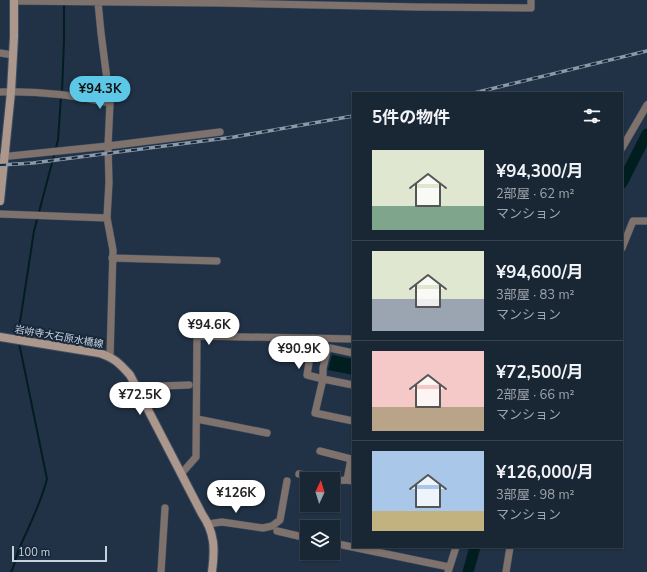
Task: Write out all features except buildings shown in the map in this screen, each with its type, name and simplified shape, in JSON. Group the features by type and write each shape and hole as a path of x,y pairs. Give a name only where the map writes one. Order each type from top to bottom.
{"main road":[{"path":"0,201 4,127 11,92 14,0"},
{"name":"岩峅寺大石原水橋線","path":"0,337 100,353 110,357 130,375 208,524 213,541 214,553 212,572"}],"street":[{"path":"14,0 98,2 222,1 531,8 531,0"},
{"path":"98,2 110,103 108,146 108,218 113,250 110,357"},
{"path":"0,53 13,55"},
{"path":"0,92 61,94 110,103"},
{"path":"623,146 647,105"},
{"path":"2,157 220,132"},
{"path":"0,214 108,218"},
{"path":"623,246 633,221 647,221"},
{"path":"112,258 218,261"},
{"path":"181,474 196,457 197,336 352,339"},
{"path":"313,338 307,375 352,385"},
{"path":"352,353 330,348 326,351 323,379 315,413 352,421"},
{"path":"136,388 189,385"},
{"path":"197,419 267,433"},
{"path":"320,451 352,455 350,481"},
{"path":"208,524 222,522 263,528 272,526 280,520 286,481"},
{"path":"161,572 165,508"},
{"path":"277,532 300,537"},
{"path":"340,545 352,547"},
{"path":"354,548 449,570 456,548"},
{"path":"506,572 510,548"}],"shaded area":[{"path":"332,355 352,359 352,375 328,370"}],"waterway":[{"path":"62,93 64,3"},
{"path":"19,338 18,335 34,231 58,140 61,97"},
{"path":"623,181 647,134"},
{"path":"11,572 19,549 38,506 47,479 19,343"},
{"path":"468,572 475,548"}],"railway":[{"path":"478,92 647,51"},
{"path":"0,165 33,163 234,137 352,116"}]}
